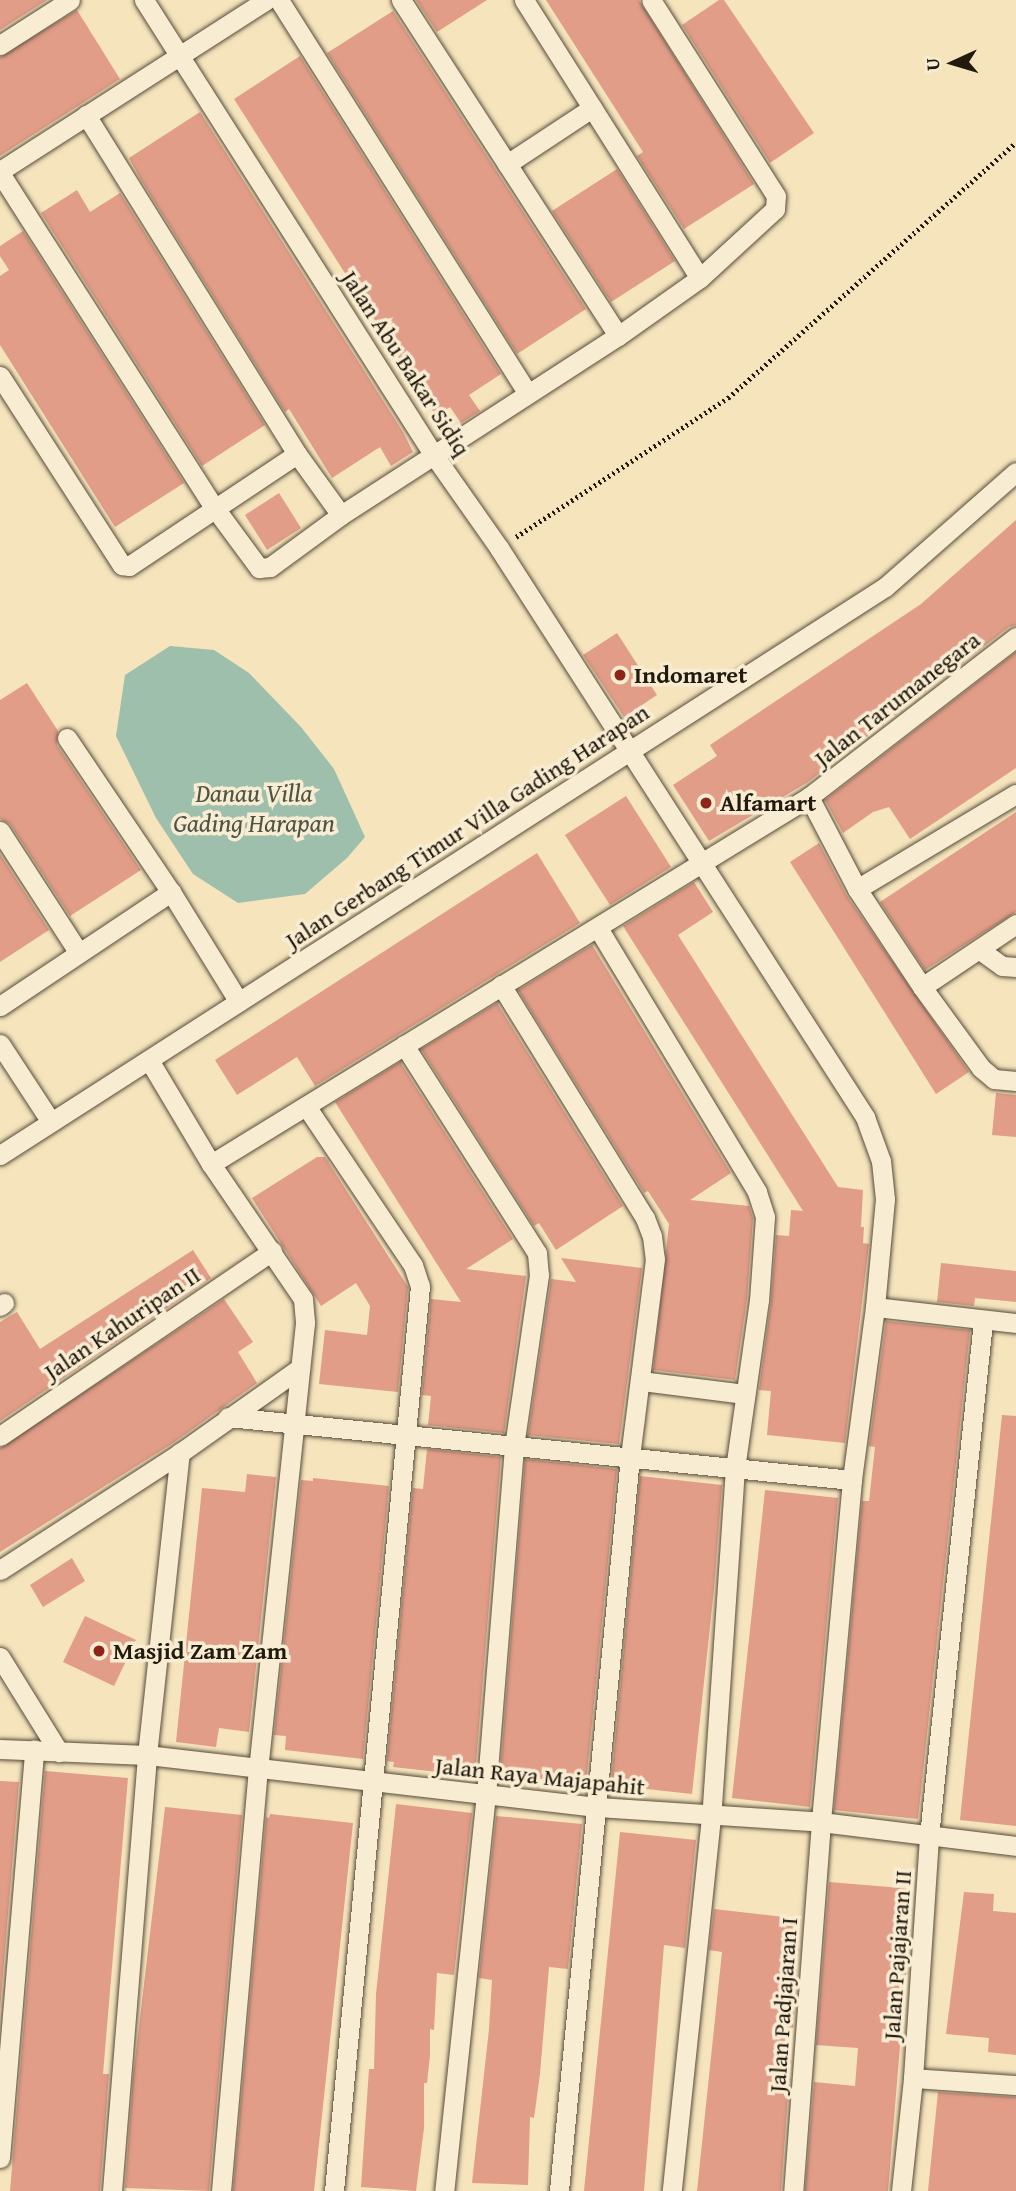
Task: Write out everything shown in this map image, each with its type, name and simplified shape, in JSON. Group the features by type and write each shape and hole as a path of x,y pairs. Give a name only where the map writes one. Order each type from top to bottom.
{"street":[{"path":"0,45 70,0"},
{"name":"Jalan Abu Bakar Sidiq","path":"144,0 433,454 499,548 699,863 865,1117 881,1161 886,1186 875,1307"},
{"path":"266,0 0,172 214,506 258,568 270,567 341,515 527,392 618,336 700,278 775,209 777,202 651,0"},
{"path":"279,0 527,392"},
{"path":"401,0 618,336"},
{"path":"524,0 700,278"},
{"path":"507,164 592,108"},
{"path":"86,115 297,454 341,515"},
{"path":"0,376 122,565 129,566 214,506 297,454"},
{"name":"Jalan Gerbang Timur Villa Gading Harapan","path":"0,1155 885,587 1016,472"},
{"name":"Jalan Tarumanegara","path":"211,1164 809,797 1016,637"},
{"path":"67,738 171,892 239,1002"},
{"path":"856,889 943,840 1016,793"},
{"path":"809,797 856,889 922,987 988,1075 994,1079 1016,1081"},
{"path":"0,831 79,953"},
{"path":"0,1006 171,892"},
{"path":"922,987 1016,924"},
{"path":"598,928 763,1203 759,1300 736,1468 711,1817 672,2191"},
{"path":"980,950 1002,966 1016,967"},
{"path":"501,985 645,1219 652,1236 655,1259 642,1381 630,1457 559,2191"},
{"path":"0,1044 51,1122"},
{"path":"404,1045 537,1253 539,1275 514,1447 486,1794 444,2191"},
{"path":"149,1059 211,1164 303,1300 300,1368 258,1768 220,2191"},
{"path":"306,1106 413,1265 420,1286 334,2191"},
{"name":"Jalan Kahuripan II","path":"0,1436 272,1251"},
{"path":"875,1307 1016,1323"},
{"name":"Jalan Padjajaran I","path":"793,2191 821,1822 852,1480 875,1307"},
{"name":"Jalan Pajajaran II","path":"901,2191 913,2078 929,1836 983,1321"},
{"path":"0,1570 180,1453 228,1416 300,1368"},
{"path":"642,1381 745,1394"},
{"path":"228,1416 852,1480"},
{"path":"112,2191 147,1755 180,1453"},
{"path":"0,1657 59,1752"},
{"name":"Jalan Raya Majapahit","path":"0,1749 147,1755 598,1807 711,1817 821,1822 1016,1846"},
{"path":"0,2158 34,1749"},
{"path":"913,2078 1016,2085"}],"path":[{"path":"499,548 729,398 1016,142"}],"water":[{"name":"Danau Villa Gading Harapan","path":"170,646 214,650 249,673 301,727 334,769 365,837 347,858 305,894 238,903 193,874 156,818 116,736 125,675"}],"building":[{"path":"0,0 47,0 0,30"},
{"path":"416,0 487,0 437,32"},
{"path":"546,0 639,0 754,184 684,229 637,156 643,152"},
{"path":"719,0 724,0 814,133 770,163 682,25"},
{"path":"77,10 120,79 0,156 0,57"},
{"path":"393,11 586,309 517,354 327,53"},
{"path":"300,56 501,374 469,395 480,411 461,423 450,407 436,416 234,99"},
{"path":"200,112 403,432 413,452 391,466 380,447 332,478 289,409 285,412 129,158"},
{"path":"617,169 675,261 611,302 552,211"},
{"path":"77,190 90,212 120,193 265,425 202,466 41,213"},
{"path":"23,231 184,483 115,527 0,345 0,276 9,270 0,256 0,246"},
{"path":"279,493 301,528 267,550 245,515"},
{"path":"1016,520 1016,625 1009,627 808,782 709,841 673,785 717,756 710,745 921,604"},
{"name":"Indomaret","path":"617,633 657,695 624,717 583,655"},
{"path":"1016,652 1016,768 910,839 889,807 873,812 843,833 825,800"},
{"path":"27,683 58,731 57,745 141,870 70,916 10,824 0,819 0,700"},
{"path":"626,796 671,867 610,905 565,835"},
{"path":"1016,812 1016,912 925,970 880,902"},
{"path":"819,843 847,896 969,1072 936,1094 790,862"},
{"path":"537,853 580,923 315,1086 297,1057 237,1095 215,1060"},
{"path":"0,854 49,930 0,962"},
{"path":"694,882 713,912 678,935 838,1187 863,1190 861,1227 864,1227 863,1243 869,1244 845,1443 767,1435 771,1391 759,1390 771,1301 776,1235 789,1236 791,1210 803,1211 623,926"},
{"path":"592,945 731,1173 690,1200 749,1206 753,1218 747,1299 735,1380 653,1370 669,1224 648,1191 644,1193 518,990"},
{"path":"497,1003 623,1206 556,1250 539,1223 534,1226 421,1049"},
{"path":"400,1062 513,1239 466,1269 526,1276 504,1433 428,1425 431,1396 422,1395 431,1299 461,1302 335,1102"},
{"path":"996,1093 1016,1095 1016,1137 992,1135"},
{"path":"317,1157 325,1157 408,1287 398,1392 319,1384 325,1330 367,1335 370,1306 356,1283 321,1306 252,1198"},
{"path":"193,1250 211,1278 0,1421 0,1322 17,1312 40,1349"},
{"path":"561,1258 642,1268 619,1444 528,1435 551,1279 576,1282"},
{"path":"941,1263 1016,1271 1016,1302 975,1298 974,1306 937,1302"},
{"path":"224,1299 253,1342 238,1352 257,1383 173,1443 0,1552 0,1448"},
{"path":"886,1321 970,1330 918,1819 834,1810 862,1501 869,1501 875,1447 869,1446"},
{"path":"1002,1415 1016,1416 1016,1826 960,1820"},
{"path":"427,1449 501,1457 475,1776 393,1767 394,1762 387,1761 413,1488 423,1489"},
{"path":"525,1459 617,1469 586,1784 500,1774"},
{"path":"247,1474 276,1477 249,1732 219,1728 216,1747 176,1742 202,1488 245,1492"},
{"path":"640,1476 722,1485 692,1794 611,1785"},
{"path":"313,1478 389,1486 363,1759 285,1750 286,1736 274,1735 301,1480 313,1481"},
{"path":"765,1490 838,1498 810,1807 732,1798"},
{"path":"72,1558 85,1581 43,1607 30,1585"},
{"name":"Masjid Zam Zam","path":"85,1616 136,1640 114,1686 63,1662"},
{"path":"45,1771 128,1778 103,2074 109,2074 100,2191 10,2191"},
{"path":"0,1781 19,1782 0,2010"},
{"path":"396,1804 472,1813 454,1975 437,1973 434,2030 430,2029 427,2083 424,2083 424,2128 416,2191 361,2187 369,2069 374,2069 376,1994"},
{"path":"165,1807 242,1815 209,2191 125,2188 133,2077"},
{"path":"270,1814 353,1823 314,2191 233,2191 266,1817 269,1818"},
{"path":"496,1816 582,1824 568,1969 549,1967 540,2074 534,2118 530,2117 528,2185 472,2183 489,2029 492,1980 479,1978"},
{"path":"620,1832 696,1840 685,1948 664,1945 644,2191 584,2191"},
{"path":"829,1882 913,1889 888,2191 805,2191 814,2082 855,2086 858,2048 816,2045"},
{"path":"964,1892 994,1894 993,1911 1016,1913 1016,2055 988,2052 989,2038 946,2034"},
{"path":"714,1909 801,1919 781,2191 697,2191 722,1952 709,1950"},
{"path":"938,2092 1016,2097 1016,2191 928,2191"}],"place":[{"name":"Indomaret","path":"620,675"},
{"name":"Alfamart","path":"706,803"},
{"name":"Masjid Zam Zam","path":"99,1651"}]}
